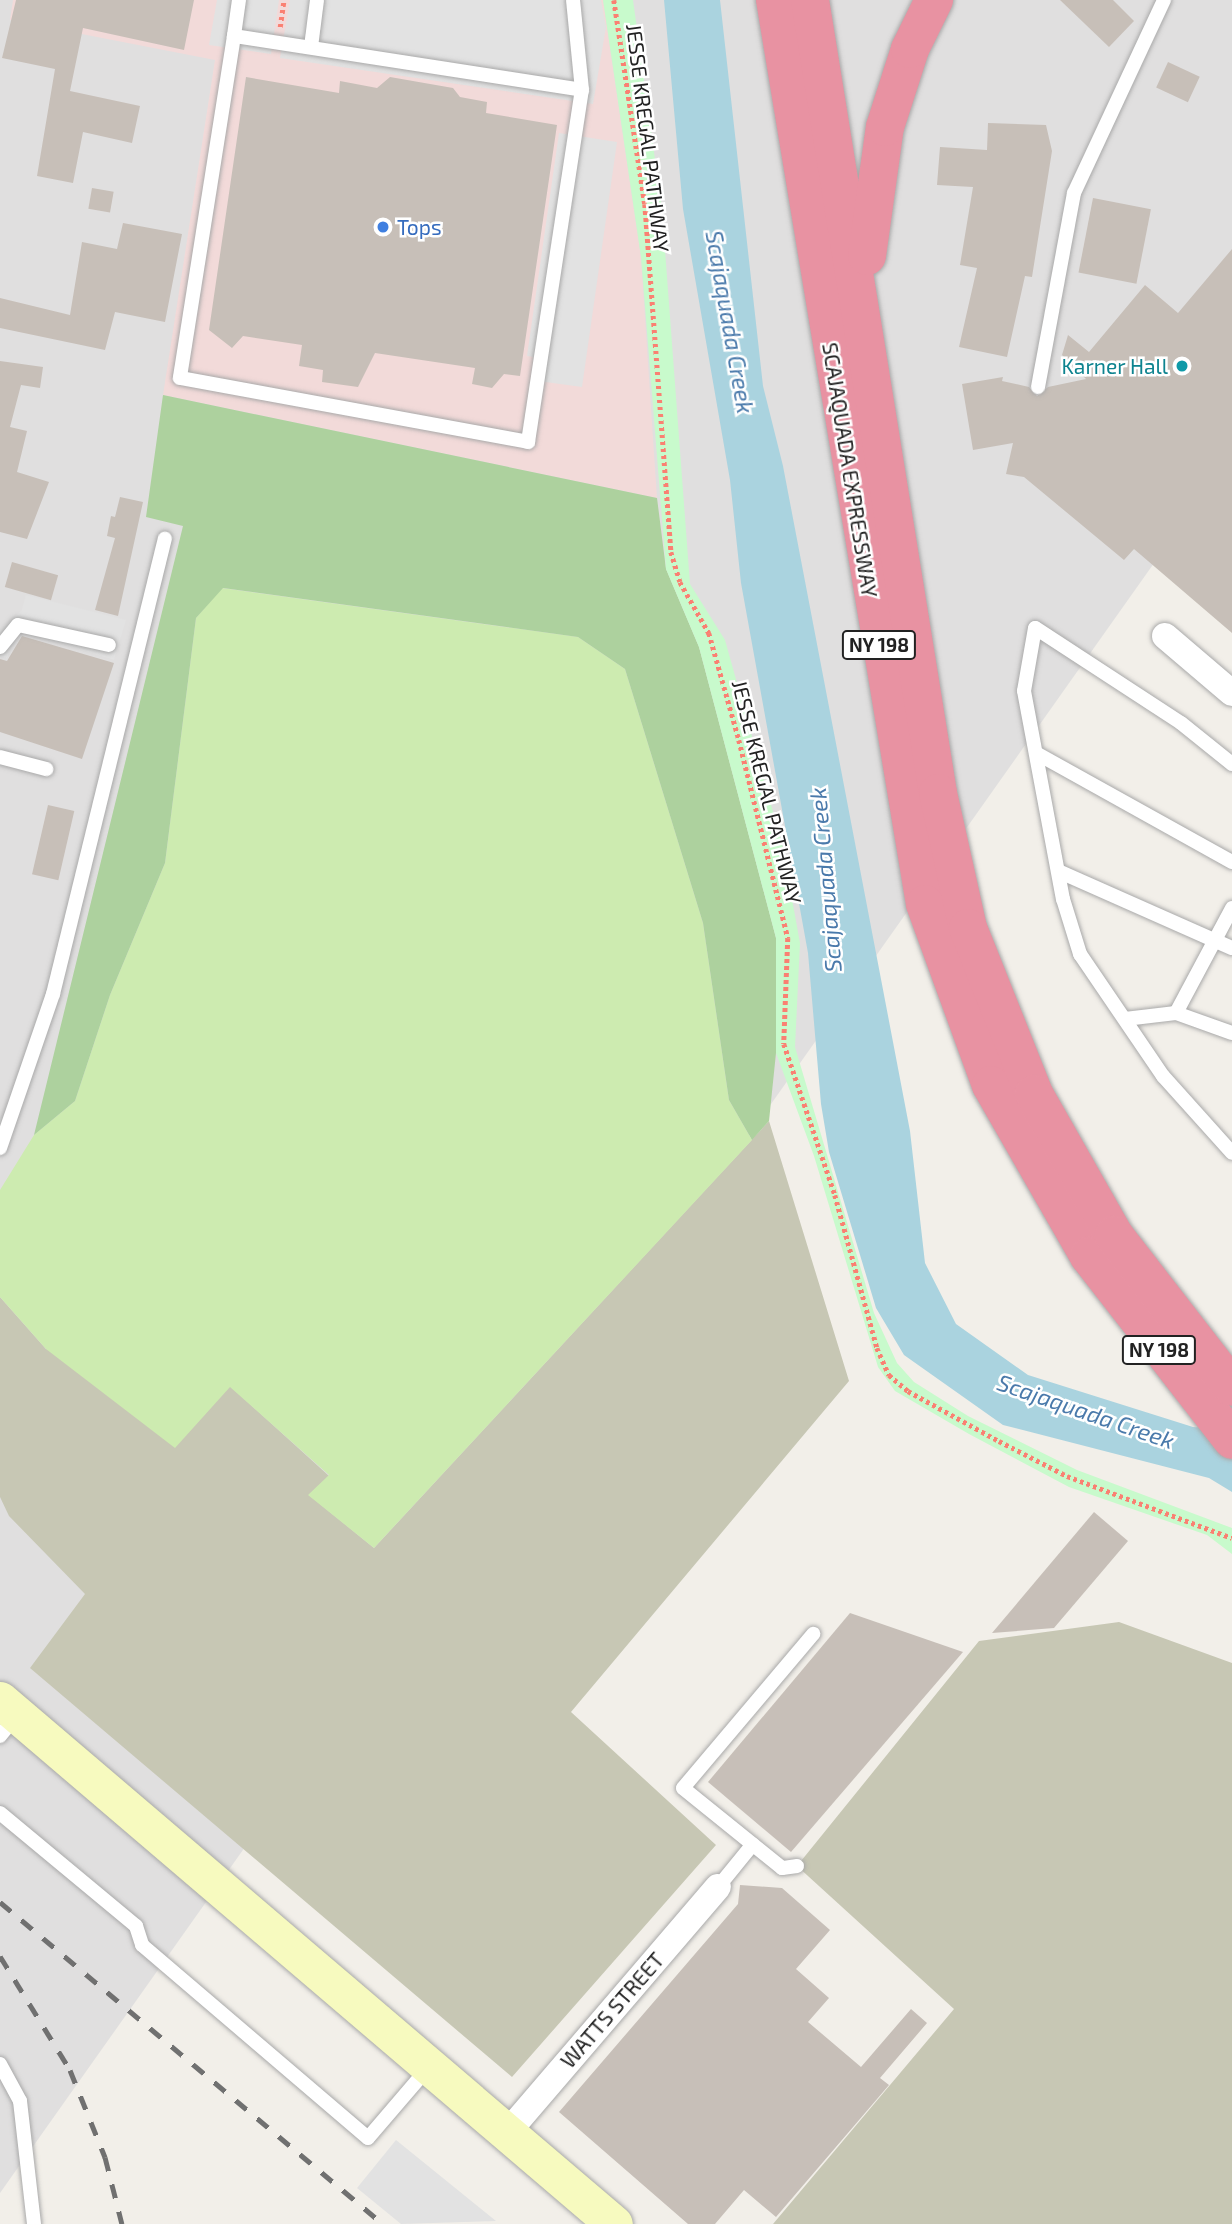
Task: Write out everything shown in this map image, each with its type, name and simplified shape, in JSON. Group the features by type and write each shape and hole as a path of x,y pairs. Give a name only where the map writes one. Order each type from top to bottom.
{"highway":[{"name":"SCAJAQUADA EXPRESSWAY","path":"775,0 925,904 991,1085 1232,1440"},
{"name":"SCAJAQUADA EXPRESSWAY","path":"810,0 863,314 938,793 968,928 1034,1094 1102,1246 1232,1387"},
{"path":"863,314 869,227 886,127 910,48 934,0"}],"main road":[{"path":"6,1717 614,2224"}],"street":[{"path":"1165,636 1232,693"},
{"name":"WATTS STREET","path":"507,2133 718,1887"}],"lane":[{"path":"239,0 180,377 528,442 582,90 573,0"},
{"path":"311,47 317,0"},
{"path":"1038,387 1074,193 1164,0"},
{"path":"234,36 582,90"},
{"path":"0,1148 53,994 164,538"},
{"path":"0,647 18,625 109,645"},
{"path":"1232,764 1181,723 1035,628 1024,691 1058,871 1080,954 1163,1076 1232,1153"},
{"path":"1036,753 1232,862"},
{"path":"0,757 46,769"},
{"path":"1058,871 1232,948"},
{"path":"1176,1013 1232,908"},
{"path":"1125,1019 1176,1013 1232,1032"},
{"path":"797,1866 782,1868 683,1787 813,1634"},
{"path":"0,1813 136,1926 142,1945 368,2138 429,2067"},
{"path":"718,1887 753,1844"},
{"path":"0,2064 20,2101 34,2224"}],"path":[{"path":"280,23 284,0"},
{"name":"JESSE KREGAL PATHWAY","path":"614,0 645,204 670,552 680,582 709,633 739,740 788,938 784,1044 835,1195 877,1348 890,1375 908,1391 999,1441 1067,1476 1232,1538"}],"shaded area":[{"path":"0,0 1232,0 1232,453 0,2193"},
{"path":"13,0 603,0 641,257 657,498 163,395 215,60 10,20"},
{"path":"217,0 279,0 271,54 209,45"},
{"path":"290,0 601,0 606,27 593,104 280,58"},
{"path":"559,133 617,142 582,387 531,380 534,357 527,356"},
{"path":"26,595 126,620 114,660 15,630 7,658 0,656 0,630 22,610"},
{"path":"769,1121 849,1381 571,1712 716,1845 512,2077 30,1668 85,1594 9,1516 0,1497 0,1297 46,1349 230,1386 329,1476 309,1495 374,1548"},
{"path":"1119,1622 1232,1663 1232,2224 773,2224 954,2009 797,1866 979,1641"},
{"path":"396,2140 496,2221 401,2224 357,2188"}],"green space":[{"path":"603,0 633,0 662,210 690,584 725,640 782,844 800,943 795,1047 874,1313 897,1363 914,1382 968,1416 1077,1470 1232,1528 1232,1554 1207,1535 1069,1487 895,1391 878,1367 814,1156 776,1053 776,938 699,647 666,569 641,257"},
{"path":"163,395 657,498 666,569 699,647 776,938 776,1053 769,1121 752,1140 729,1100 703,923 625,669 578,637 223,588 196,618 165,863 110,995 75,1101 34,1135 183,526 146,517"},
{"path":"222,588 578,637 625,669 703,923 729,1100 752,1140 374,1548 308,1495 329,1475 230,1387 175,1448 46,1349 0,1297 0,1190 34,1135 75,1101 110,995 165,863 196,618"}],"water":[{"name":"Scajaquada Creek","path":"664,0 720,0 763,386 783,466 910,1131 925,1263 956,1324 1028,1375 1193,1427 1232,1430 1232,1492 1209,1478 1003,1425 904,1355 876,1308 829,1152 821,1104 808,953 741,583 730,480 683,209"}],"building":[{"path":"16,0 194,0 184,50 83,28 70,91 140,106 132,143 83,132 73,183 37,176 55,69 2,58"},
{"path":"1060,0 1113,0 1134,21 1109,47"},
{"path":"1168,62 1200,77 1188,102 1156,87"},
{"name":"Tops","path":"246,77 339,93 340,81 377,88 390,77 453,88 460,97 487,102 486,113 557,125 520,376 504,374 492,388 472,384 475,368 375,353 358,387 322,382 323,370 299,366 302,345 243,336 232,348 209,330"},
{"path":"988,123 1046,125 1052,151 1032,277 1025,276 1007,357 959,347 977,268 960,265 973,187 937,185 940,147 987,150"},
{"path":"92,188 114,192 110,213 88,209"},
{"path":"1093,198 1151,209 1136,284 1078,273"},
{"path":"123,223 182,234 165,322 115,312 105,350 0,328 0,298 70,315 82,242 117,249"},
{"name":"Karner Hall","path":"1232,249 1232,633 1134,549 1124,560 1024,477 1006,474 1013,443 973,450 962,384 1003,377 1002,381 1029,387 1037,396 1048,387 1086,379 1062,355 1068,335 1089,352 1145,285 1178,313"},
{"path":"0,361 43,367 40,388 21,385 10,427 27,431 17,472 49,482 27,539 0,532"},
{"path":"120,497 143,502 118,616 95,610 115,538 107,536 111,516 115,517"},
{"path":"12,562 58,575 51,600 5,587"},
{"path":"22,636 114,663 82,759 0,732 0,659 7,661"},
{"path":"48,805 74,811 58,880 32,874"},
{"path":"1094,1512 1128,1541 1054,1628 992,1633"},
{"path":"850,1613 963,1652 791,1852 708,1782"},
{"path":"740,1885 782,1888 830,1930 796,1969 829,1998 808,2022 861,2067 911,2009 927,2023 880,2078 889,2085 776,2217 744,2190 715,2224 688,2224 559,2112 738,1904"}],"railway":[{"path":"0,1902 383,2224"},
{"path":"0,1956 70,2070 105,2157 122,2224"}],"place":[{"name":"Tops","path":"383,227"},
{"name":"Karner Hall","path":"1182,366"}]}
